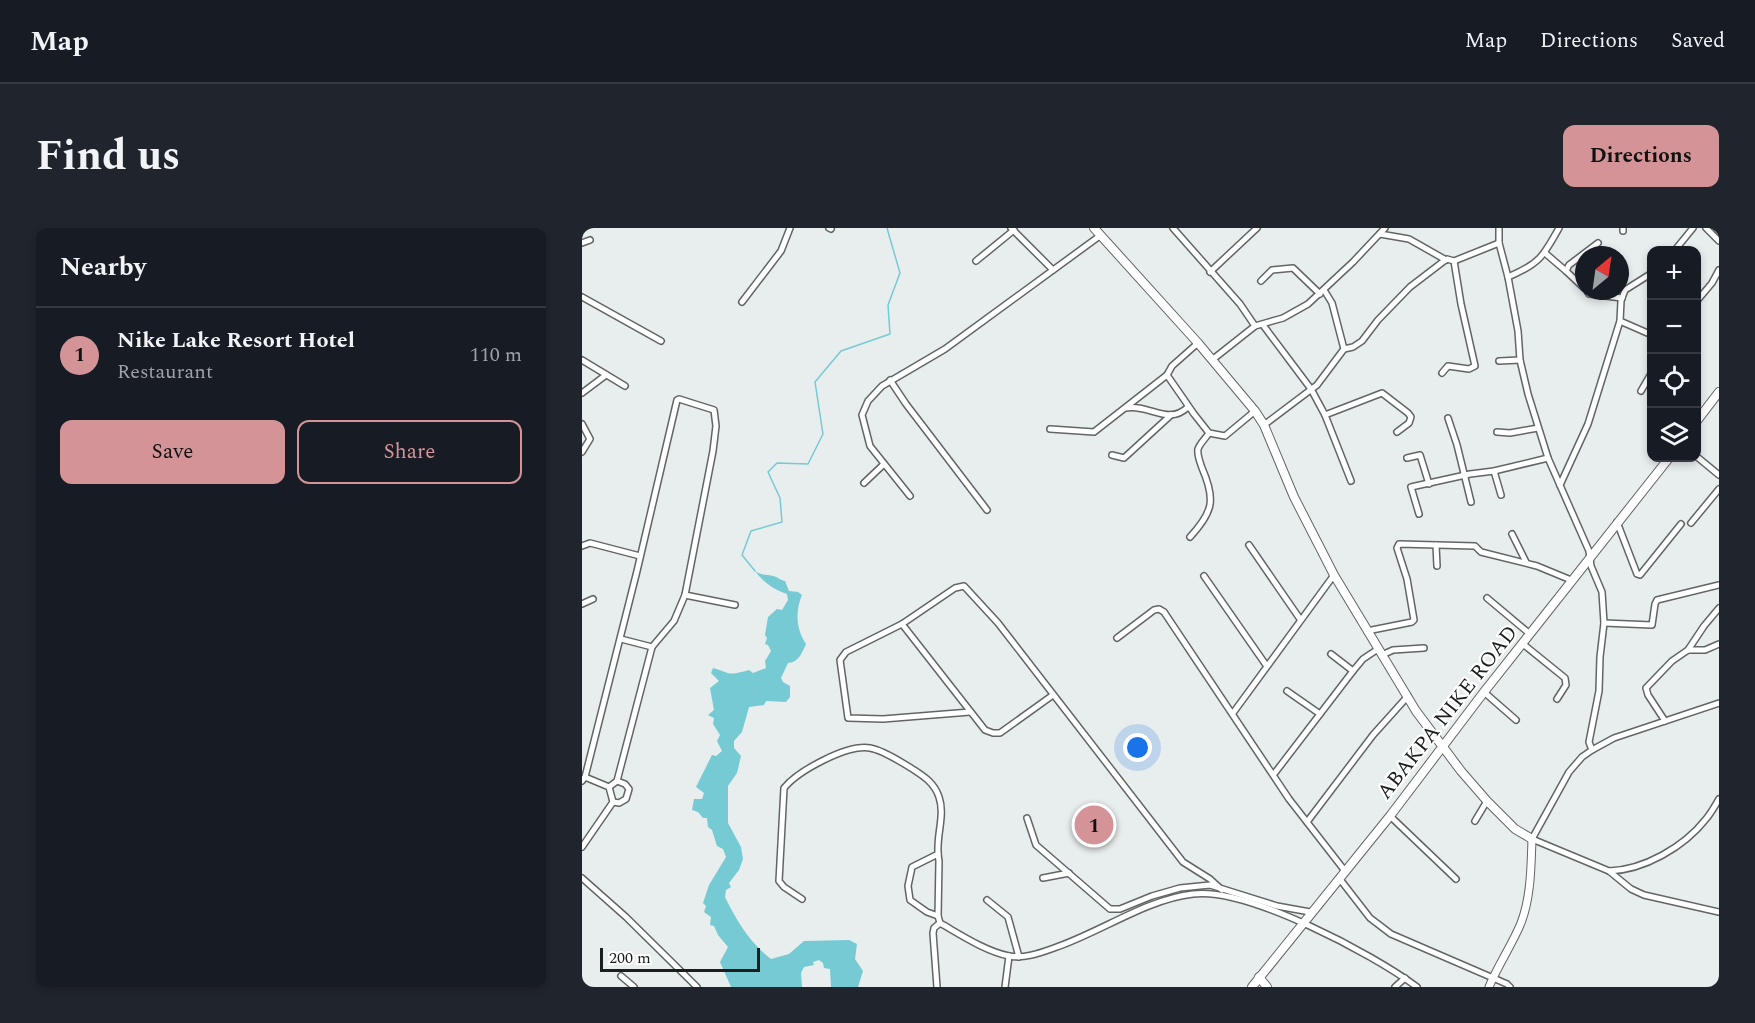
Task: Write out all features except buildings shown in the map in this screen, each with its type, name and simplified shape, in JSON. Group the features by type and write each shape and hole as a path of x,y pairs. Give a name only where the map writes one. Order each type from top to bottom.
{"main road":[{"path":"1094,228 1256,411 1264,424 1294,496 1334,575 1408,696 1442,745 1487,801 1515,829 1532,839"},
{"path":"1701,415 1719,392"},
{"name":"ABAKPA NIKE ROAD","path":"1252,987 1304,924 1571,580 1666,462"},
{"path":"1259,977 1267,987"}],"street":[{"path":"742,302 781,252 790,228"},
{"path":"1173,228 1240,304 1255,326"},
{"path":"1210,272 1257,228"},
{"path":"1212,360 1255,326 1295,313 1322,292 1385,228"},
{"path":"1499,228 1499,243 1518,331 1520,360 1538,428 1548,458 1589,551 1591,566 1602,592 1604,623 1599,691 1589,742 1592,750"},
{"path":"1508,277 1524,270 1545,253 1559,228"},
{"path":"1678,246 1693,228"},
{"path":"1706,228 1719,241"},
{"path":"976,261 1013,229 1053,270"},
{"path":"1380,234 1409,239 1446,260 1454,261 1499,243"},
{"path":"910,496 870,446 862,415 868,401 875,392 890,381 945,349 1101,235"},
{"path":"582,243 591,240"},
{"path":"1566,271 1598,243"},
{"path":"1545,253 1575,280"},
{"path":"1264,424 1311,389 1344,350 1362,341 1378,320 1410,287 1446,260"},
{"path":"1442,373 1448,366 1468,369 1475,366 1454,261"},
{"path":"1261,281 1272,270 1293,268 1322,292 1332,303 1344,350"},
{"path":"1698,300 1712,283 1719,270"},
{"path":"1629,286 1647,276"},
{"path":"582,297 661,341"},
{"path":"1560,485 1588,424 1620,321 1622,300"},
{"path":"1620,321 1647,333"},
{"path":"1263,324 1311,389 1325,416 1351,481"},
{"path":"1050,429 1094,432 1167,375 1172,366 1198,343"},
{"path":"582,360 625,386"},
{"path":"1499,361 1520,360"},
{"path":"582,393 606,375"},
{"path":"1167,375 1209,433 1225,436 1256,411"},
{"path":"1641,390 1647,380"},
{"path":"890,381 987,510"},
{"path":"1325,416 1382,393 1411,417 1409,423 1397,432"},
{"path":"677,400 711,408 715,413 713,451 685,595 674,621 652,646 617,781 609,787 583,779 621,639 677,400"},
{"path":"1124,408 1134,406 1171,416 1180,414 1188,406"},
{"path":"1112,455 1124,458 1171,416"},
{"path":"1448,418 1471,502"},
{"path":"582,424 590,439 582,452"},
{"path":"1497,432 1510,433 1538,428"},
{"path":"1190,537 1204,522 1211,504 1207,479 1198,454 1198,449 1209,433"},
{"path":"1407,458 1420,455 1429,484"},
{"path":"1419,514 1411,487 1548,458"},
{"path":"1701,460 1719,475"},
{"path":"864,483 884,464"},
{"path":"1494,471 1501,495"},
{"path":"1691,523 1719,489"},
{"path":"1617,522 1637,574 1640,575 1681,524"},
{"path":"1512,534 1526,562"},
{"path":"582,546 590,543 640,556"},
{"path":"1249,545 1300,619"},
{"path":"1367,631 1414,620 1407,579 1397,545 1475,546 1481,552 1526,562 1562,574 1571,580"},
{"path":"1436,545 1437,566"},
{"path":"1233,713 1266,664 1334,575"},
{"path":"1204,576 1266,664"},
{"path":"1604,623 1652,625 1657,600 1719,585"},
{"path":"970,712 883,719 848,718 840,660 846,652 902,624 955,588 964,586 998,623 1183,862 1210,879 1222,890"},
{"path":"685,595 735,605"},
{"path":"1487,598 1530,634"},
{"path":"582,604 594,599"},
{"path":"1665,721 1646,688 1672,661 1688,650 1719,608"},
{"path":"1117,638 1154,610 1159,609 1164,612 1202,667 1223,703 1233,713 1343,873 1370,918 1391,934 1510,987"},
{"path":"902,624 984,730 1000,733 1053,695"},
{"path":"621,639 652,646"},
{"path":"1523,644 1565,678 1566,685 1557,699"},
{"path":"1688,650 1705,650 1719,644"},
{"path":"1274,774 1363,659 1380,652 1424,648"},
{"path":"1330,654 1353,670"},
{"path":"1287,691 1320,714"},
{"path":"1484,692 1516,720"},
{"path":"1307,822 1373,735 1408,696"},
{"path":"1489,987 1521,923 1529,890 1532,839 1569,772 1581,757 1614,738 1719,703"},
{"path":"802,899 784,887 780,881 784,788 803,772 841,753 861,747 872,748 925,777 934,786 940,799 941,830 938,854 940,923 986,948 1019,957 1043,952 1076,941 1159,902 1192,894 1213,893 1230,896 1321,931 1417,987"},
{"path":"613,802 626,799 629,789 617,781"},
{"path":"609,787 613,802"},
{"path":"1610,871 1625,870 1658,858 1697,829 1719,799"},
{"path":"1475,821 1487,801"},
{"path":"582,847 613,802"},
{"path":"1389,816 1456,879"},
{"path":"1027,818 1036,844 1113,910 1180,888 1210,885 1277,906 1311,911 1343,873"},
{"path":"1532,839 1610,871 1631,889 1644,895 1719,912"},
{"path":"938,854 912,867 908,886 910,900 927,912 938,916"},
{"path":"1043,878 1069,873"},
{"path":"582,878 626,917 697,987"},
{"path":"987,900 1008,917 1019,957"},
{"path":"937,987 933,933 934,928 940,923"},
{"path":"1005,987 1010,956"},
{"path":"621,975 634,987"},
{"path":"1395,987 1405,978"}],"water":[{"path":"755,571 785,581 789,591 802,595 798,607 798,620 800,632 806,644 797,659 788,663 781,678 790,686 790,697 786,702 766,701 764,705 749,707 742,732 734,741 734,748 741,756 737,773 728,786 728,823 741,847 743,859 739,870 729,883 731,887 726,890 725,897 744,931 771,959 789,954 804,941 849,940 857,944 855,959 863,971 858,987 831,987 830,969 824,968 823,963 819,960 813,962 814,965 804,967 801,973 802,987 731,987 720,962 728,947 714,926 710,925 711,917 704,912 706,906 703,903 709,885 726,857 723,849 717,846 712,830 708,827 707,818 703,818 698,812 692,810 694,799 702,799 704,793 696,787 712,755 716,756 722,751 717,741 720,735 713,724 714,718 708,715 714,710 710,688 719,681 711,673 713,668 733,674 749,670 753,673 766,668 765,661 771,651 765,644 768,617 777,609 782,610 788,600 787,594 769,585"}],"waterway":[{"path":"755,571 742,555 751,531 782,522 780,498 768,472 777,463 808,464 823,434 815,382 841,351 890,334 888,305 900,273 887,228"}],"place":[{"name":"Nike Lake Resort Hotel","path":"1094,825"}]}
